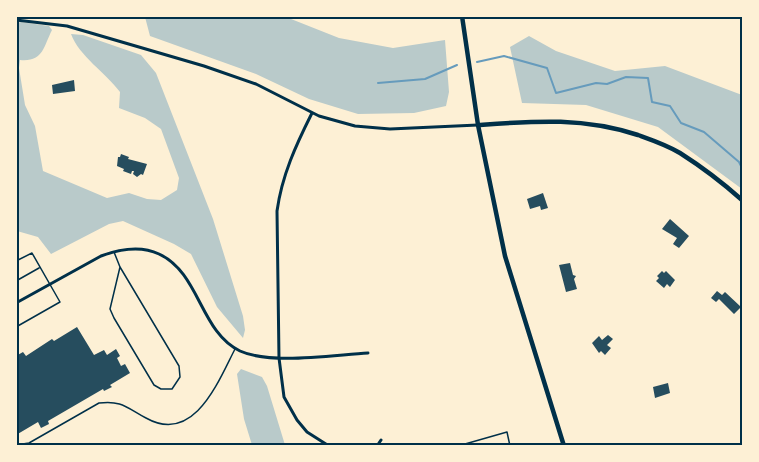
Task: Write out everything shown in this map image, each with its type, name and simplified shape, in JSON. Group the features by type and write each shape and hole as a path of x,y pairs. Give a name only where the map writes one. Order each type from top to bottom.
{"main road":[{"path":"462,16 478,125 505,256 564,446"},
{"path":"478,125 541,120 616,127 679,152 742,200"}],"street":[{"path":"16,20 67,26 204,66 256,84 312,112 340,123 371,129 478,125"},
{"path":"312,112 287,165 278,203 279,358 284,397 290,410 307,432 329,446"},
{"path":"16,303 101,256 114,251 141,249 152,251 174,262 219,333 230,345 251,355 279,358 368,353"},
{"path":"377,446 381,440"}],"lane":[{"path":"114,251 120,267 179,366 180,377 172,389 161,389 154,385 110,309 120,267"},
{"path":"16,261 32,253 60,302 16,327"},
{"path":"16,281 40,268"},
{"path":"16,445 29,443 99,403 112,401 125,405 147,419 160,424 174,424 188,420 204,406 236,348"},
{"path":"458,446 507,432 510,446"},
{"path":"381,440 382,446"}],"shaded area":[{"path":"145,17 286,17 339,38 393,48 445,40 449,92 446,106 414,113 358,114 309,99 256,74 150,36"},
{"path":"17,23 49,26 52,30 38,56 33,59 20,60 19,68 25,105 35,126 43,171 107,198 129,193 147,199 161,200 177,190 179,178 161,129 145,118 119,108 120,92 80,50 71,34 83,35 141,55 156,73 213,219 243,316 245,330 243,338 217,307 191,254 174,244 123,221 109,224 51,254 38,237 17,231"},
{"path":"529,36 556,51 615,71 665,66 742,95 742,189 658,127 586,105 522,103 510,47"},
{"path":"241,369 262,377 267,386 285,445 252,445 244,419 237,374"}],"building":[{"path":"74,80 75,91 53,94 52,85"},
{"path":"121,154 129,157 128,159 147,164 143,175 137,177 133,174 134,171 131,174 117,166 118,157"},
{"path":"543,193 548,208 541,210 540,206 530,209 527,199"},
{"path":"670,219 689,236 679,248 673,244 677,238 662,229"},
{"path":"570,263 573,275 576,276 574,279 577,289 566,292 559,265"},
{"path":"662,271 664,273 666,271 675,280 670,287 667,284 664,288 656,281"},
{"path":"717,291 722,295 725,292 741,307 734,314 719,299 716,302 711,298"},
{"path":"77,327 94,355 104,350 107,355 116,349 120,356 117,358 121,366 125,364 130,373 110,385 112,387 104,391 103,389 48,421 49,424 41,428 38,422 16,435 16,356 23,352 26,356 52,339 54,341"},
{"path":"608,335 613,339 607,345 611,348 605,355 601,351 599,353 592,343 599,336 602,340"},
{"path":"668,383 670,393 655,398 653,387"}],"waterway":[{"path":"477,62 504,56 547,68 556,93 596,83 607,84 626,77 648,78 652,102 670,106 681,123 704,132 739,162 742,168"},
{"path":"378,83 425,79 457,65"}]}
